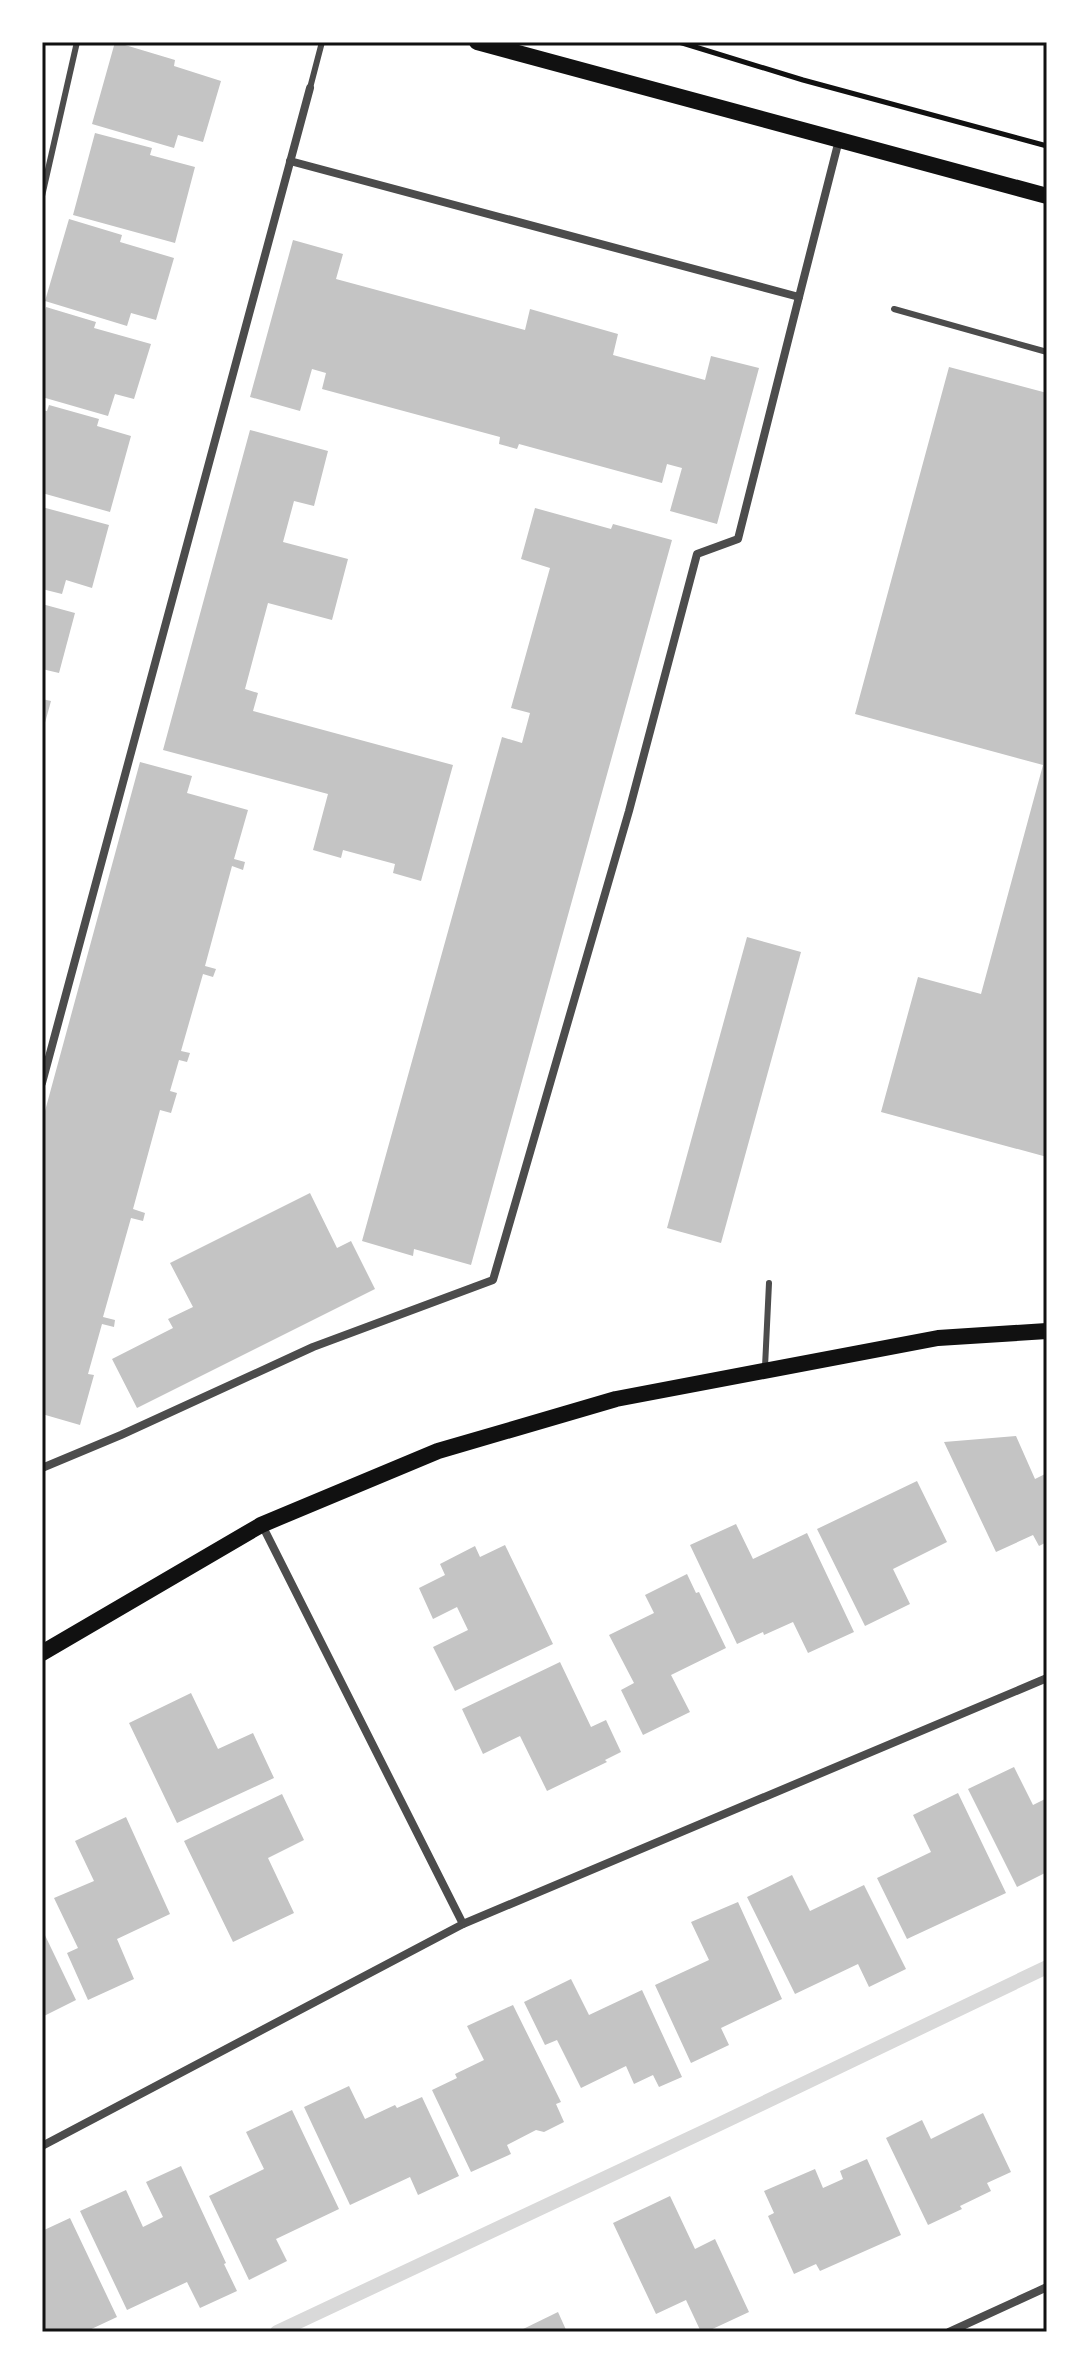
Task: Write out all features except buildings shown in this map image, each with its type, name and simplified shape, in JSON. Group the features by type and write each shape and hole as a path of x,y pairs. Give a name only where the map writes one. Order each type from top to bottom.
{"main road":[{"path":"477,42 1047,196"},
{"path":"42,1653 261,1525 438,1451 616,1399 938,1338 1047,1331"}],"street":[{"path":"42,1083 310,88"},
{"path":"42,1468 313,1347 493,1280 629,811 697,554 738,539 839,140"},
{"path":"290,161 799,297"},
{"path":"261,1525 463,1924"},
{"path":"42,2146 463,1924 1047,1678"},
{"path":"949,2332 1047,2287"}],"lane":[{"path":"42,196 77,42"},
{"path":"310,88 322,42"},
{"path":"894,309 1047,352"},
{"path":"765,1371 769,1283"}],"path":[{"path":"679,42 803,80 1047,146"}],"waterway":[{"path":"277,2332 1047,1967"}]}
